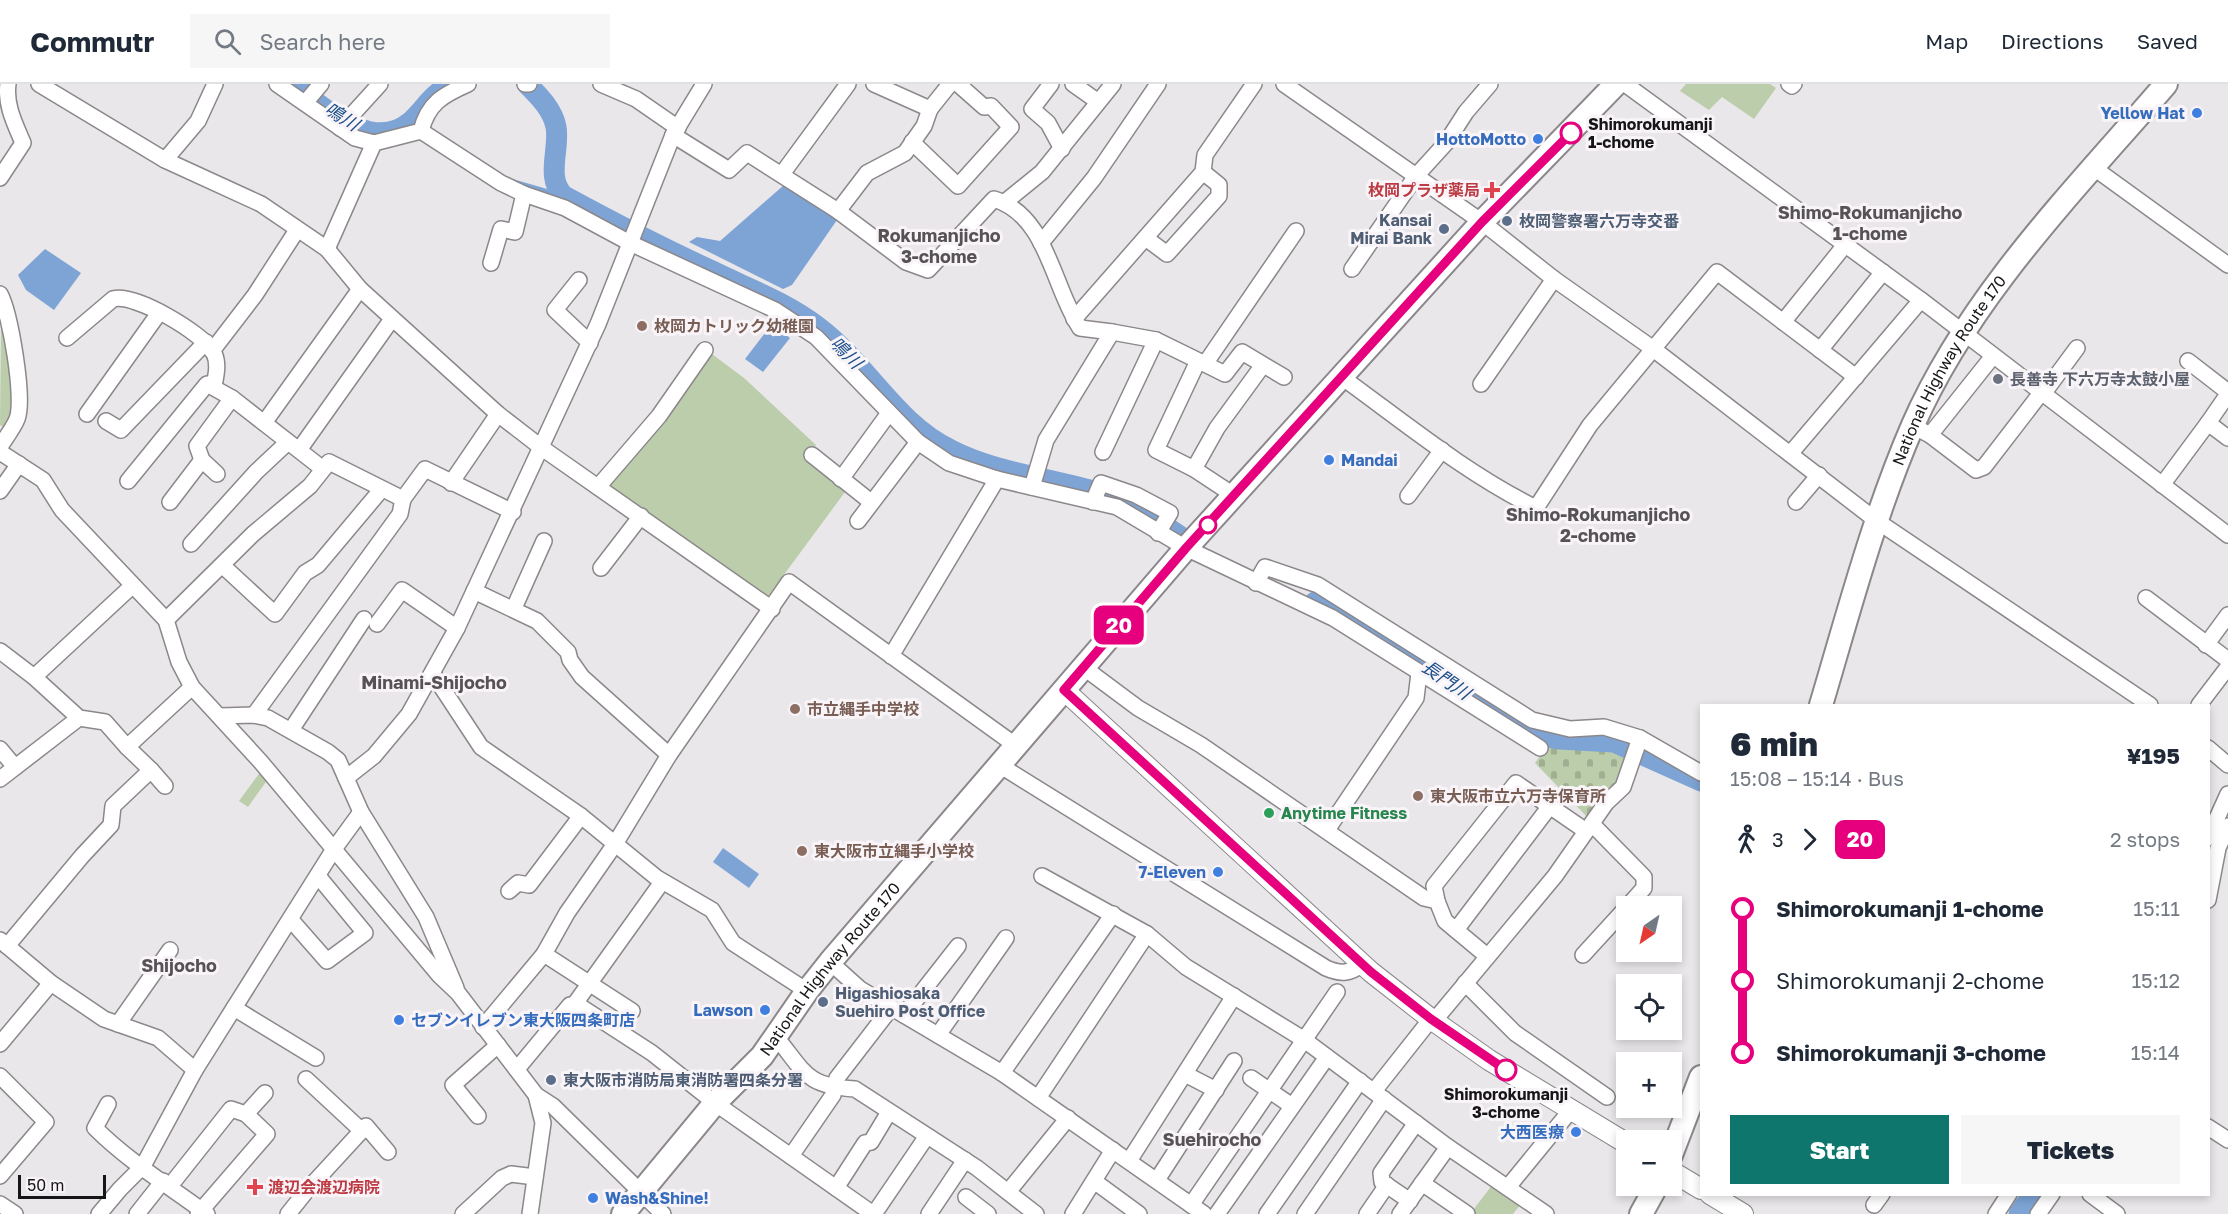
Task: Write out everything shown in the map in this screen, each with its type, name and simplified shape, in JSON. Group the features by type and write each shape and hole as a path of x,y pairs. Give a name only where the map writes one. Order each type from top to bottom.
{"highway":[{"name":"National Highway Route 170","path":"623,1214 642,1194 715,1103 754,1065 777,1037 807,991 830,962 1190,544 1343,378 1482,222 1616,84"},
{"name":"National Highway Route 170","path":"1821,704 1877,521 1922,430 1964,334 2006,272 2166,84"},
{"path":"1681,1130 1700,1080"},
{"path":"1641,1214 1651,1196"}],"main road":[{"path":"1064,690 1363,964 1432,1020 1489,1060 1616,1137"},
{"path":"1682,1178 1700,1188"},
{"path":"1713,1196 1743,1214"}],"street":[{"path":"0,178 23,143 6,95 8,84"},
{"path":"39,84 165,160 261,204 327,249 360,289 498,414 542,448 772,609"},
{"path":"165,160 198,121 215,84"},
{"path":"277,84 311,96 344,123 355,138 374,143 422,126"},
{"path":"344,123 380,84"},
{"path":"422,126 426,113 447,93 468,84"},
{"path":"601,84 636,99 675,132 729,170 747,153 838,210 906,262 928,270 994,199 1005,202 1028,220 1080,328 1156,340 1225,374 1242,352 1284,377"},
{"path":"346,778 384,746 409,714 457,628 590,343 675,132 705,84"},
{"path":"782,174 848,84"},
{"path":"873,84 930,109"},
{"path":"838,210 867,173 904,153 924,126 930,109 950,84"},
{"path":"912,142 958,186 1011,127 991,106 984,107 958,84"},
{"path":"1051,84 1032,109 1048,123 1062,149"},
{"path":"1073,84 1097,101"},
{"path":"1005,202 1042,172 1113,84"},
{"path":"1041,243 1094,178 1158,84"},
{"path":"1074,319 1147,239 1203,172 1205,155 1254,84"},
{"path":"1284,84 1482,222 1554,279 1652,348 1877,521 2149,704"},
{"path":"1352,269 1416,176 1446,143 1466,112 1490,84"},
{"path":"1625,84 1921,300 2228,535"},
{"path":"1789,84 1794,84"},
{"path":"422,126 501,183 632,238 775,310 816,337 918,442 950,463 997,479 1117,507 1158,533 1190,544 1256,582 1333,618 1540,748"},
{"path":"327,249 374,143"},
{"path":"2094,168 2223,261 2228,244"},
{"path":"1147,239 1167,254 1219,196 1219,185 1203,172"},
{"path":"491,262 501,229 515,232 524,194"},
{"path":"106,421 121,430 209,346 255,295 297,230"},
{"path":"1235,496 1194,469 1156,450 1202,363 1296,231"},
{"path":"1783,322 1845,245"},
{"path":"1343,378 1442,450 1536,508 1590,425 1717,272 1856,377"},
{"path":"1820,350 1883,272"},
{"path":"1481,384 1554,279"},
{"path":"579,280 555,310 590,343"},
{"path":"264,423 360,289"},
{"path":"0,294 10,330 19,390 18,417 0,447"},
{"path":"67,338 113,299 121,297 140,302 209,346 217,368 214,386"},
{"path":"1790,454 1921,300"},
{"path":"87,414 159,313"},
{"path":"191,544 256,472 293,446 392,319"},
{"path":"1032,487 1046,440 1112,332"},
{"path":"1103,452 1156,340"},
{"path":"1993,356 1922,430 1976,470 1984,467 2077,348"},
{"path":"598,487 659,416 705,350"},
{"path":"2162,485 2228,393 2188,361"},
{"path":"1194,469 1217,428 1263,365"},
{"path":"128,481 201,387 207,384 232,398 323,469"},
{"path":"216,474 202,460 197,446 232,398"},
{"path":"842,479 889,413"},
{"path":"451,483 498,414"},
{"path":"2208,423 2228,438"},
{"path":"858,521 918,442"},
{"path":"1408,496 1442,450"},
{"path":"0,452 44,480 62,510 166,620 179,662 192,687 220,716 439,975 458,993 536,1095 543,1123 530,1214"},
{"path":"812,455 871,502"},
{"path":"170,502 202,460"},
{"path":"166,620 253,534 310,486 329,462 403,499"},
{"path":"0,491 19,464"},
{"path":"254,715 400,514 403,499 425,469 513,512"},
{"path":"1796,502 1819,476"},
{"path":"891,656 997,479"},
{"path":"1093,502 1101,483 1136,495 1170,513 1158,533"},
{"path":"223,566 275,614 305,573 318,566 381,490"},
{"path":"601,568 641,516"},
{"path":"514,608 544,541"},
{"path":"1256,582 1265,567 1318,585 1532,720 1570,729 1604,727 1640,738 1700,772"},
{"path":"483,1027 544,954 567,913 615,844 669,755 789,582 1015,745"},
{"path":"34,677 132,586"},
{"path":"291,730 370,622 402,590 457,628"},
{"path":"474,591 514,608 537,621 568,652 570,660 582,677 669,755"},
{"path":"2146,598 2228,660"},
{"path":"2206,645 2228,615"},
{"path":"0,651 34,677 79,718 105,722 165,786"},
{"path":"1083,667 1138,708 1201,745 1424,898 1437,901"},
{"path":"2200,704 2228,667"},
{"path":"1327,830 1416,698 1419,673"},
{"path":"433,674 481,747 581,816 662,882 712,910 733,943 807,991"},
{"path":"126,747 192,687"},
{"path":"220,716 254,715 268,718 338,760 361,812 426,917 458,993"},
{"path":"0,779 79,718"},
{"path":"1305,1214 1379,1095 1432,1020 1555,876 1606,803 1623,787 1640,738"},
{"path":"0,749 15,767"},
{"path":"2210,750 2228,765"},
{"path":"1001,766 1326,968 1336,973 1350,973 1363,964"},
{"path":"151,770 113,806 111,825 4,943 51,983 104,1019 158,1038 195,1070"},
{"path":"1487,956 1445,921 1434,886 1516,783 1550,806 1589,827 1644,877 1644,888 1637,896"},
{"path":"2210,834 2228,794"},
{"path":"1456,930 1550,806"},
{"path":"99,1214 143,1166 195,1070 334,849 361,812"},
{"path":"509,891 518,883 529,885 581,816"},
{"path":"2210,890 2218,848 2228,826"},
{"path":"291,920 327,961 365,933 318,876"},
{"path":"1042,876 1147,934 1186,967 1303,1039 1416,1124 1546,1214"},
{"path":"574,1005 662,882"},
{"path":"1002,1073 1113,914"},
{"path":"1583,955 1616,919"},
{"path":"1038,1098 1147,934"},
{"path":"938,1035 1006,938"},
{"path":"791,1156 833,1095 837,1078 958,946"},
{"path":"118,1024 170,950"},
{"path":"544,954 632,1011"},
{"path":"830,962 860,989 1002,1073 1204,1214"},
{"path":"0,1044 51,983"},
{"path":"1465,983 1515,1033 1541,1053 1607,1096"},
{"path":"1191,1205 1337,992"},
{"path":"1129,1161 1234,996"},
{"path":"517,1069 570,1005 579,1005 652,1053 715,1103 874,1214 927,1136"},
{"path":"234,1008 316,1058"},
{"path":"777,1037 802,1072 812,1080 835,1087 855,1089 965,1160 1036,1214"},
{"path":"478,1116 453,1085 498,1045"},
{"path":"1216,1214 1327,1057"},
{"path":"1157,1180 1234,1061"},
{"path":"1185,1074 1216,1090"},
{"path":"0,1076 46,1122 0,1176"},
{"path":"1251,1078 1292,1106"},
{"path":"306,1079 362,1131"},
{"path":"1267,1214 1360,1081"},
{"path":"246,1114 265,1094"},
{"path":"536,1095 554,1106 663,1214"},
{"path":"108,1104 95,1128 121,1154 143,1166 166,1184 202,1213 267,1134 246,1114 231,1109 166,1184 137,1214"},
{"path":"1508,1186 1571,1110"},
{"path":"836,1188 865,1143 871,1142 889,1112"},
{"path":"1008,1192 1068,1118"},
{"path":"1410,1201 1382,1182 1381,1173 1416,1124"},
{"path":"288,1214 366,1126 388,1152"},
{"path":"2210,1128 2228,1140"},
{"path":"1400,1214 1448,1147"},
{"path":"1073,1214 1113,1150"},
{"path":"929,1214 965,1160"},
{"path":"463,1214 502,1178 511,1174 535,1177"},
{"path":"1094,1181 1140,1214"},
{"path":"1422,1183 1467,1214"},
{"path":"1367,1214 1387,1185"},
{"path":"1996,1214 2008,1196"},
{"path":"2038,1214 2051,1196"},
{"path":"2093,1196 2117,1214"},
{"path":"966,1197 988,1214"},
{"path":"0,1204 15,1214"}],"green space":[{"path":"1686,84 1770,84 1776,88 1754,119 1722,97 1709,110 1680,91"},
{"path":"1,326 15,401 6,429 0,425"},
{"path":"708,351 744,378 816,445 808,458 845,492 766,599 606,485"},
{"path":"1547,746 1620,751 1630,755 1620,780 1590,820 1535,763"},
{"path":"261,771 268,779 248,807 239,801"},
{"path":"1493,1184 1520,1205 1513,1214 1470,1214"}],"water":[{"path":"784,185 826,209 837,220 792,285 783,289 689,242 697,237 720,241"},
{"path":"45,249 81,273 54,310 26,290 18,275"},
{"path":"772,324 790,338 763,372 745,359"},
{"path":"723,848 759,874 749,888 713,862"}],"waterway":[{"name":"鳴川","path":"291,84 347,123 363,130 379,133 394,131 409,123 445,88"},
{"name":"鳴川","path":"527,84 545,104 556,127 555,181 564,196 806,318 852,358 913,425 951,450 986,464 1113,498 1149,516 1194,546"},
{"path":"512,181 564,196"},
{"name":"長門川","path":"1315,602 1379,633 1520,732 1559,739 1614,742 1700,781"},
{"path":"2210,850 2213,841"},
{"name":"長門川","path":"2019,1214 2032,1196"}],"bus line":[{"name":"20","path":"1506,1070 1431,1019 1371,972 1064,690 1186,548 1328,395 1482,222 1571,133"}],"place":[{"name":"Yellow Hat","path":"2197,113"},
{"name":"Shimorokumanji 1-chome","path":"1571,133"},
{"name":"HottoMotto","path":"1538,139"},
{"name":"枚岡プラザ薬局","path":"1492,190"},
{"name":"枚岡警察署六万寺交番","path":"1507,221"},
{"name":"Kansai Mirai Bank","path":"1444,229"},
{"name":"枚岡カトリック幼稚園","path":"642,326"},
{"name":"長善寺 下六万寺太鼓小屋","path":"1998,379"},
{"name":"Mandai","path":"1329,460"},
{"name":"市立縄手中学校","path":"795,709"},
{"name":"東大阪市立六万寺保育所","path":"1418,796"},
{"name":"Anytime Fitness","path":"1269,813"},
{"name":"東大阪市立縄手小学校","path":"802,851"},
{"name":"7-Eleven","path":"1218,872"},
{"name":"Higashiosaka Suehiro Post Office","path":"823,1002"},
{"name":"Lawson","path":"765,1010"},
{"name":"セブンイレブン東大阪四条町店","path":"399,1020"},
{"name":"Shimorokumanji 3-chome","path":"1506,1070"},
{"name":"東大阪市消防局東消防署四条分署","path":"551,1080"},
{"name":"大西医療","path":"1576,1132"},
{"name":"渡辺会渡辺病院","path":"255,1187"},
{"name":"Wash&Shine!","path":"593,1198"}],"district":[{"name":"Shimo-Rokumanjicho 1-chome","path":"1870,223"},
{"name":"Rokumanjicho 3-chome","path":"939,246"},
{"name":"Shimo-Rokumanjicho 2-chome","path":"1598,525"},
{"name":"Minami-Shijocho","path":"434,683"},
{"name":"Shijocho","path":"179,966"},
{"name":"Suehirocho","path":"1212,1140"}]}
